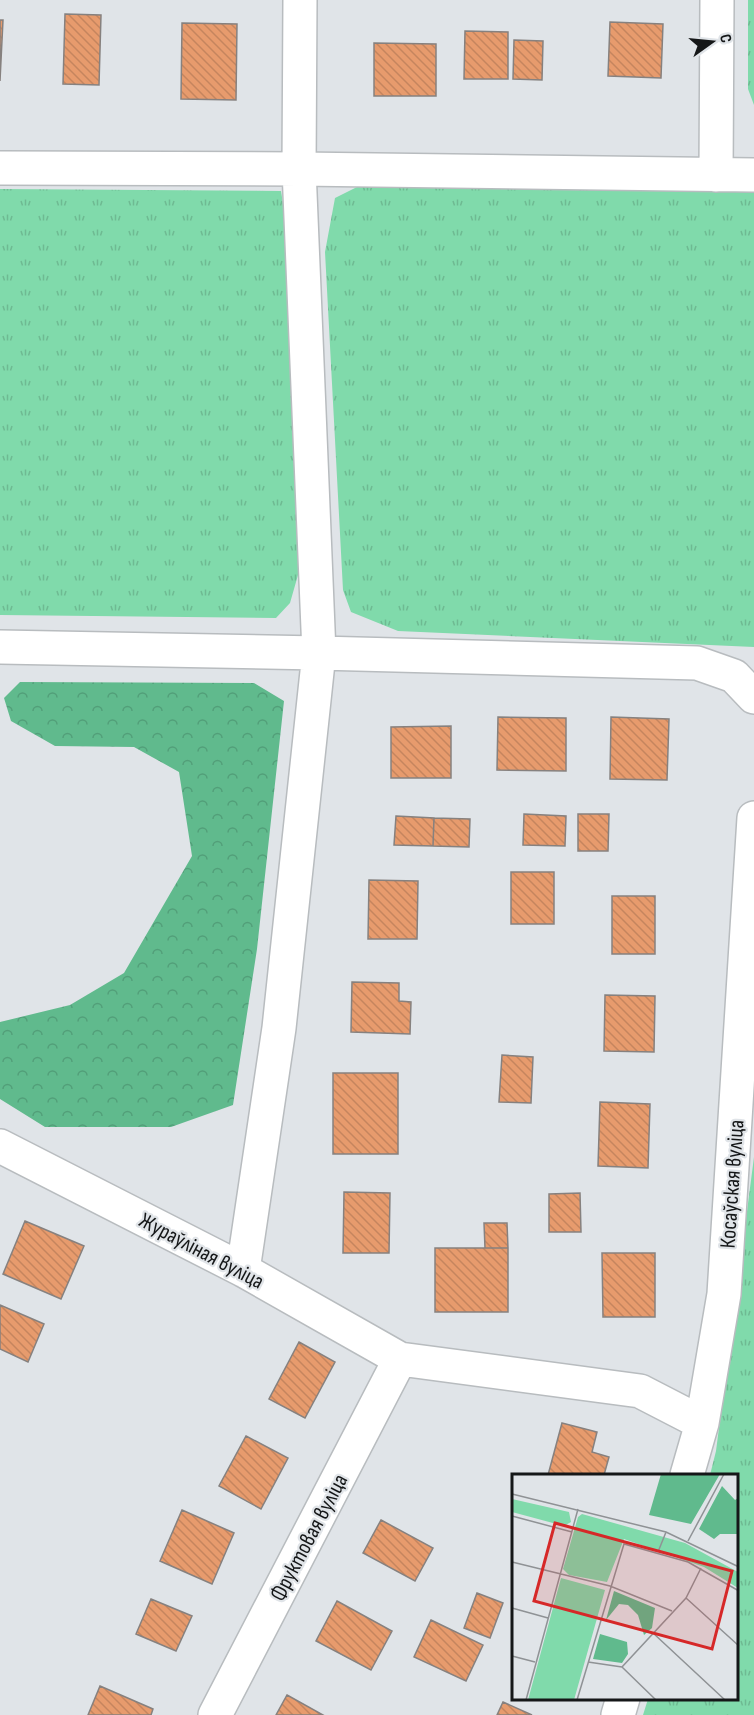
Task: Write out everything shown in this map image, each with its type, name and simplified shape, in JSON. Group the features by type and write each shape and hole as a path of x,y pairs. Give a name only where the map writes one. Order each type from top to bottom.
{"street":[{"path":"243,1270 279,1028 319,653 299,169 300,0"},
{"path":"716,175 717,0"},
{"path":"0,168 754,175"},
{"path":"0,647 697,663 734,676 754,697"},
{"name":"Косаўская вуліца","path":"687,1474 702,1423 724,1294 748,1005 754,818"},
{"name":"Жураўліная вуліца","path":"0,1147 243,1270 400,1359"},
{"path":"400,1359 640,1391 702,1423"},
{"name":"Фруктовая вуліца","path":"215,1715 400,1359"},
{"path":"618,1715 622,1700"}],"green space":[{"path":"748,0 754,0 754,105 748,89"},
{"path":"361,185 754,191 754,647 398,631 351,612 343,590 325,252 335,198"},
{"path":"0,189 281,191 285,216 300,568 290,603 276,618 0,615"},
{"path":"20,682 254,683 284,701 257,949 233,1105 171,1127 45,1127 0,1099 0,1022 70,1005 124,973 192,856 179,772 134,747 55,746 11,721 4,698"},
{"path":"754,1157 754,1715 643,1715 648,1700 739,1700 739,1474 710,1474 716,1451"}],"building":[{"path":"65,14 101,15 99,85 63,84"},
{"path":"0,20 3,20 0,81"},
{"path":"610,22 663,24 661,78 608,76"},
{"path":"182,23 237,24 236,100 181,99"},
{"path":"465,31 508,32 508,79 464,79"},
{"path":"514,40 543,41 542,80 513,79"},
{"path":"374,43 436,44 436,96 374,96"},
{"path":"498,717 566,718 566,771 497,770"},
{"path":"611,717 669,719 667,780 610,779"},
{"path":"451,726 451,778 391,778 391,727"},
{"path":"524,814 566,816 565,846 523,845"},
{"path":"578,814 609,814 608,851 578,851"},
{"path":"396,816 434,818 433,846 394,845"},
{"path":"434,818 470,819 469,847 433,846"},
{"path":"511,872 554,872 554,924 511,924"},
{"path":"369,880 418,881 417,939 368,939"},
{"path":"612,896 655,896 655,954 612,954"},
{"path":"352,982 399,983 399,1001 411,1002 410,1034 351,1032"},
{"path":"605,995 655,996 654,1052 604,1051"},
{"path":"502,1055 533,1057 531,1103 499,1102"},
{"path":"333,1073 398,1073 398,1154 333,1154"},
{"path":"600,1102 650,1104 648,1168 598,1166"},
{"path":"344,1192 390,1193 389,1253 343,1253"},
{"path":"580,1193 581,1232 549,1232 549,1194"},
{"path":"25,1221 84,1246 61,1299 3,1274"},
{"path":"484,1223 507,1223 508,1248 485,1248"},
{"path":"435,1248 508,1248 508,1312 435,1312"},
{"path":"602,1253 655,1253 655,1317 603,1317"},
{"path":"0,1305 44,1324 28,1362 0,1349"},
{"path":"299,1342 335,1362 305,1418 269,1399"},
{"path":"562,1423 597,1432 592,1452 609,1457 604,1474 548,1474"},
{"path":"246,1436 288,1458 261,1509 219,1486"},
{"path":"182,1510 234,1533 212,1584 160,1561"},
{"path":"381,1520 433,1548 415,1581 363,1553"},
{"path":"477,1593 503,1603 490,1638 464,1628"},
{"path":"151,1599 192,1616 176,1651 136,1634"},
{"path":"337,1601 392,1631 371,1670 316,1641"},
{"path":"431,1620 483,1645 466,1681 414,1657"},
{"path":"100,1686 153,1709 151,1715 88,1715"},
{"path":"287,1695 323,1715 276,1715"},
{"path":"503,1702 532,1715 497,1715"}]}
